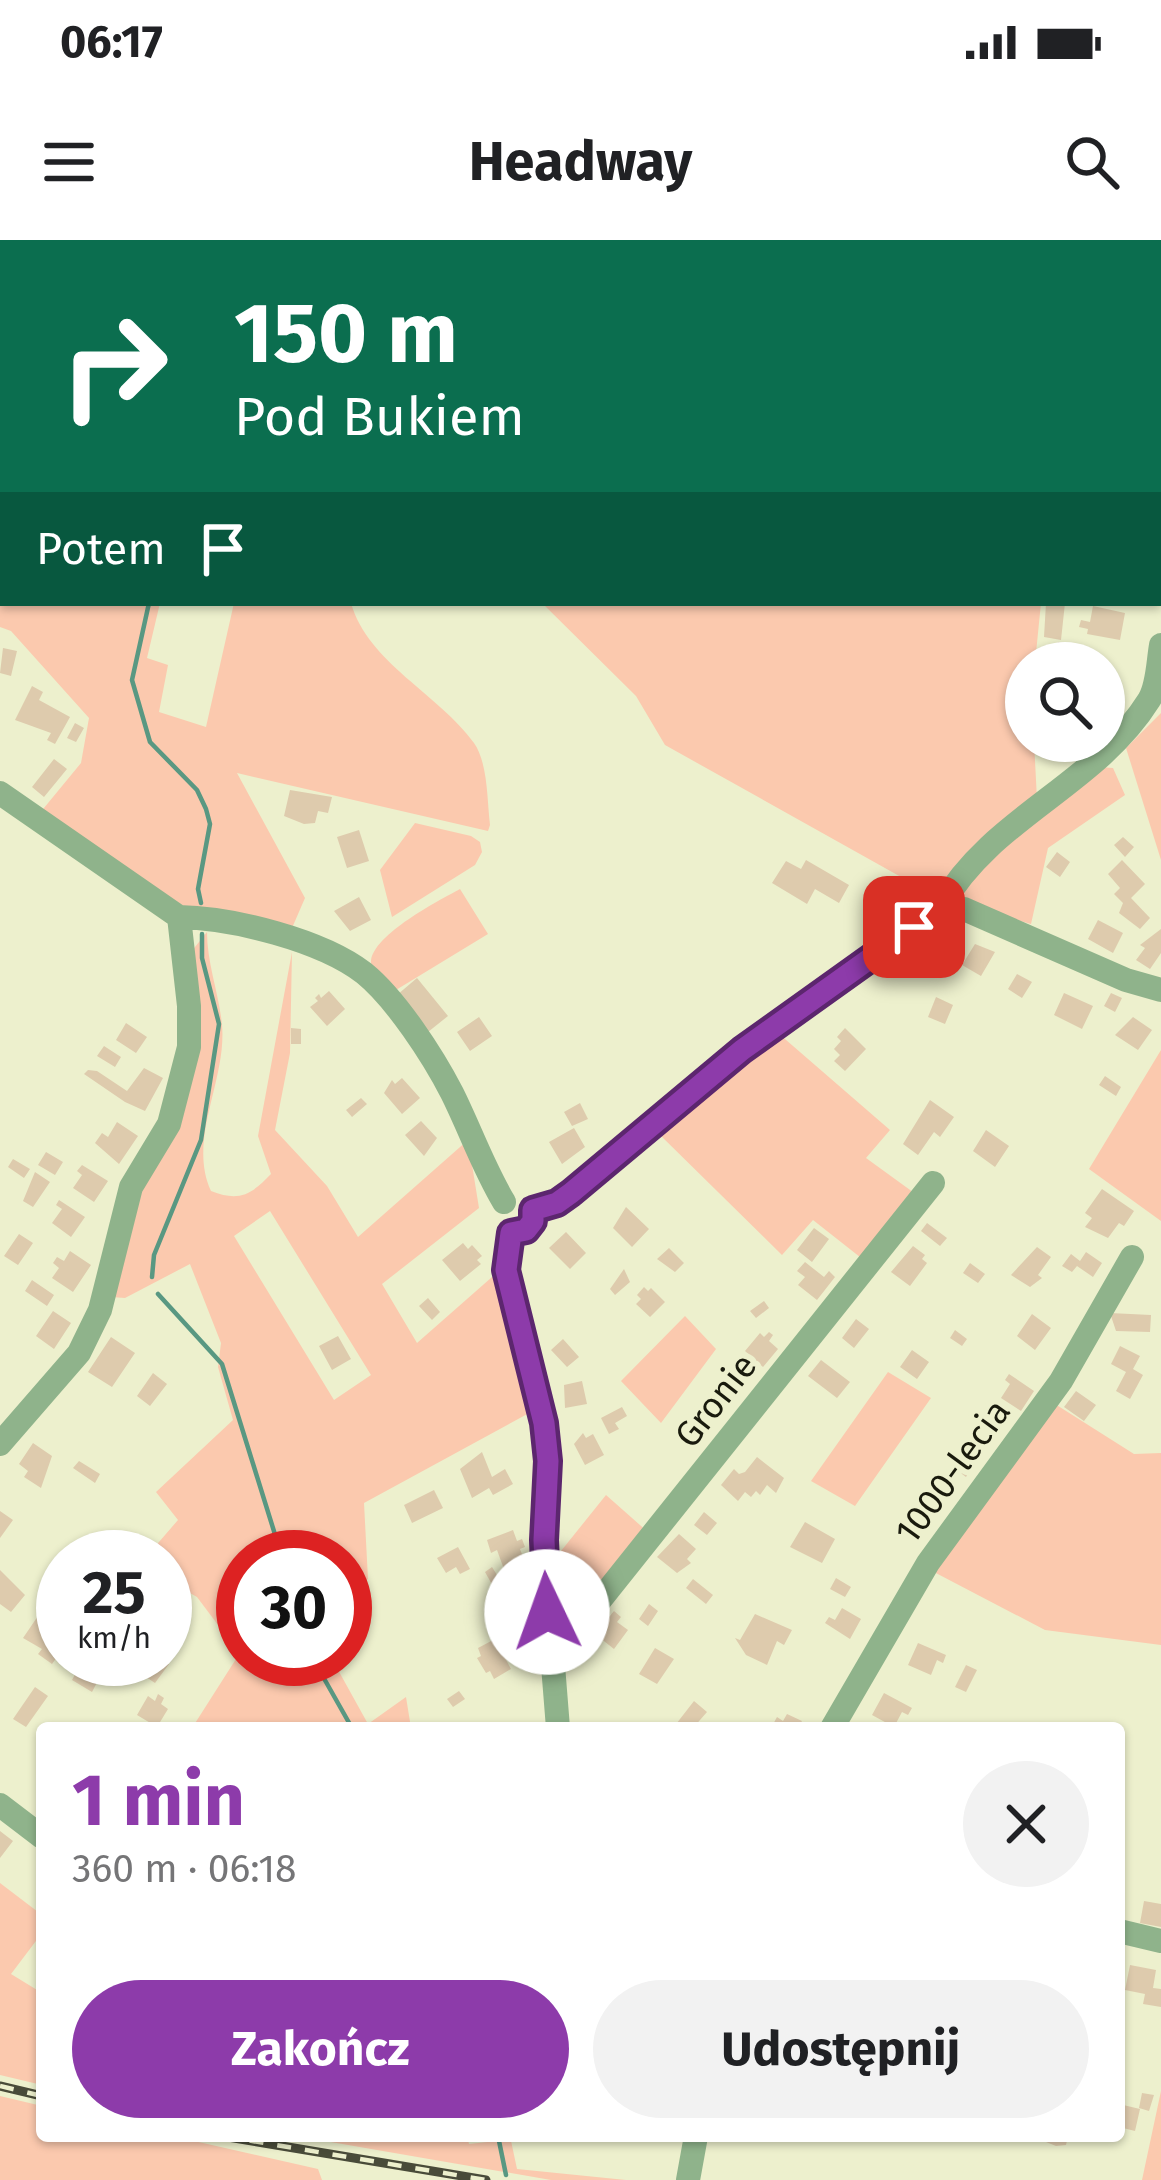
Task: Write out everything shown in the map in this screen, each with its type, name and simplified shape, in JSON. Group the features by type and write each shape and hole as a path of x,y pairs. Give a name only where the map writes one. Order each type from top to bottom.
{"street":[{"path":"533,1210 571,1193 742,1050 942,905 986,848 1059,794 1113,745 1152,697 1161,645"},
{"path":"0,793 179,917 215,918 281,935 349,963 368,976 435,1063 504,1202 498,1216 511,1233"},
{"path":"942,905 964,909 1126,980 1161,990"},
{"path":"0,1444 80,1353 100,1310 131,1187 169,1124 190,1047 179,917"},
{"name":"Gronie","path":"553,1660 933,1183"},
{"path":"504,1202 521,1198 533,1210"},
{"path":"511,1233 530,1226 533,1210"},
{"path":"511,1233 506,1270 544,1423 548,1461 544,1540 558,1722"},
{"name":"1000-lecia","path":"835,1722 928,1563 1061,1381 1132,1257"},
{"path":"0,1805 36,1832"},
{"path":"1125,1932 1161,1941"},
{"path":"688,2180 695,2142"}],"shaded area":[{"path":"0,606 159,606 147,658 168,665 159,712 206,727 233,606 352,606 372,643 474,743 482,761 488,831 237,773 305,898 292,928 185,907 39,814 81,763 89,718 11,631 0,627"},
{"path":"545,606 1041,606 1037,642 1005,642 1005,762 1035,762 1038,819 1099,767 1113,768 1125,795 1048,848 1031,924 935,896 665,745 636,696"},
{"path":"1161,713 1161,860 1126,748"},
{"path":"415,823 471,836 480,842 482,852 475,865 392,917 380,870"},
{"path":"460,889 488,934 391,993 373,970 375,951 408,919"},
{"path":"207,932 222,1046 205,1130 205,1171 211,1191 229,1196 244,1194 271,1174 258,1136 292,952 290,1053 275,1130 327,1186 358,1237 468,1140 479,1208 382,1284 417,1343 500,1270 531,1412 364,1503 365,1530 216,1530 216,1622 192,1594 192,1530 169,1530 178,1520 156,1492 233,1420 218,1367 221,1343 190,1264 125,1298 111,1297 143,1180 182,1115 191,952","holes":["270,1211 371,1375 334,1400 234,1236"]},
{"path":"778,1033 890,1130 866,1158 917,1195 865,1261 813,1220 782,1255 658,1133"},
{"path":"1161,1050 1161,1221 1089,1169"},
{"path":"685,1316 716,1349 661,1423 621,1381"},
{"path":"888,1372 931,1398 855,1506 811,1481"},
{"path":"1055,1404 1134,1454 1161,1453 1161,1645 1045,1630 932,1571"},
{"path":"606,1495 649,1533 559,1635 557,1556"},
{"path":"219,1686 347,1686 367,1722 196,1722"},
{"path":"406,1697 410,1722 371,1722"},
{"path":"0,1883 36,1910 36,1941 11,1974 36,1989 36,2084 0,2075"},
{"path":"1161,2091 1161,2180 1142,2180"},
{"path":"0,2096 36,2105 36,2142 199,2142 318,2169 322,2180 0,2180"},
{"path":"331,2142 511,2142 517,2169 626,2180 551,2180"}],"building":[{"path":"1046,606 1065,606 1061,640 1044,637"},
{"path":"1093,606 1125,613 1120,640 1087,634 1088,629 1079,627 1081,620 1090,622"},
{"path":"3,648 17,651 11,676 0,673"},
{"path":"32,686 43,692 39,700 70,717 55,744 47,740 51,733 15,720"},
{"path":"75,723 84,728 76,742 67,738"},
{"path":"54,759 67,769 44,797 32,787"},
{"path":"290,790 332,797 328,813 318,811 315,823 304,824 284,816"},
{"path":"359,830 369,861 347,868 337,837"},
{"path":"1123,837 1134,847 1125,857 1114,845"},
{"path":"1057,852 1070,862 1060,877 1046,867"},
{"path":"806,860 849,885 839,903 815,889 807,904 772,883 786,861 801,869"},
{"path":"1122,860 1145,884 1131,898 1150,918 1140,929 1119,913 1123,903 1114,894 1120,888 1108,874"},
{"path":"359,897 371,920 350,931 334,911"},
{"path":"1098,920 1123,933 1113,953 1088,939"},
{"path":"1161,929 1161,953 1150,969 1136,960 1145,948 1140,945"},
{"path":"975,944 995,952 981,976 962,965"},
{"path":"1017,974 1032,982 1022,998 1008,989"},
{"path":"417,978 448,1016 428,1032 397,995"},
{"path":"329,991 345,1009 327,1026 310,1007 319,994 321,998"},
{"path":"1064,993 1093,1006 1082,1029 1054,1015"},
{"path":"1111,993 1122,998 1115,1012 1104,1006"},
{"path":"936,997 953,1005 945,1024 928,1017"},
{"path":"479,1017 492,1036 470,1051 457,1032"},
{"path":"1133,1017 1152,1030 1138,1050 1115,1035"},
{"path":"126,1023 147,1037 136,1053 116,1040"},
{"path":"291,1028 301,1029 301,1044 291,1044"},
{"path":"845,1028 866,1049 845,1071 834,1061 840,1055 834,1049"},
{"path":"104,1046 121,1057 115,1067 97,1056"},
{"path":"144,1068 163,1078 145,1111 84,1074 97,1071 127,1091"},
{"path":"1105,1076 1121,1087 1116,1096 1099,1085"},
{"path":"402,1078 420,1098 402,1114 384,1093 392,1080 395,1084"},
{"path":"361,1098 367,1104 352,1117 346,1110"},
{"path":"930,1100 954,1117 940,1137 934,1132 918,1155 903,1144"},
{"path":"580,1103 588,1119 572,1126 564,1112"},
{"path":"421,1121 437,1138 424,1156 405,1135"},
{"path":"117,1122 138,1136 119,1164 95,1143 102,1133 108,1137"},
{"path":"574,1128 585,1147 562,1164 549,1142"},
{"path":"986,1130 1009,1146 995,1167 973,1151"},
{"path":"46,1152 63,1162 55,1175 38,1165"},
{"path":"13,1159 30,1169 24,1178 8,1167"},
{"path":"82,1165 108,1181 94,1202 73,1188 82,1175 77,1171"},
{"path":"35,1172 50,1182 33,1207 23,1201"},
{"path":"1102,1189 1134,1211 1108,1238 1085,1227 1092,1218 1085,1213"},
{"path":"59,1200 85,1217 71,1237 52,1223 62,1209 56,1205"},
{"path":"626,1207 649,1229 632,1247 613,1228"},
{"path":"927,1223 947,1238 940,1246 921,1231"},
{"path":"814,1228 829,1239 812,1262 797,1250"},
{"path":"566,1232 586,1253 570,1269 549,1248"},
{"path":"19,1234 33,1243 18,1265 4,1256"},
{"path":"463,1243 482,1256 477,1260 481,1264 460,1281 442,1260"},
{"path":"913,1246 927,1263 910,1286 891,1272"},
{"path":"1037,1247 1051,1257 1038,1275 1042,1278 1030,1287 1011,1275"},
{"path":"669,1248 684,1263 675,1272 657,1259"},
{"path":"70,1251 91,1265 73,1292 52,1278 59,1268 53,1263 57,1257 64,1261"},
{"path":"1086,1252 1102,1263 1093,1277 1077,1266 1072,1272 1062,1266 1071,1254 1080,1261"},
{"path":"805,1262 824,1277 829,1271 835,1277 817,1300 798,1285 805,1277 797,1271"},
{"path":"970,1263 985,1274 978,1283 963,1273"},
{"path":"624,1269 630,1282 615,1295 610,1289"},
{"path":"32,1280 54,1295 47,1306 25,1291"},
{"path":"644,1287 665,1302 650,1317 636,1304"},
{"path":"428,1298 440,1312 432,1320 419,1306"},
{"path":"764,1301 769,1308 756,1318 750,1311"},
{"path":"53,1311 71,1323 54,1349 36,1336"},
{"path":"1110,1313 1151,1315 1150,1332 1116,1331"},
{"path":"1032,1314 1051,1328 1035,1350 1017,1336"},
{"path":"856,1319 869,1329 854,1348 842,1338"},
{"path":"955,1330 967,1339 962,1346 950,1338"},
{"path":"769,1332 773,1335 769,1341 778,1349 763,1367 745,1351 760,1333 764,1337"},
{"path":"338,1336 351,1359 332,1370 319,1346"},
{"path":"111,1337 135,1353 112,1387 88,1372"},
{"path":"563,1339 579,1357 567,1367 551,1350"},
{"path":"1120,1346 1140,1356 1133,1369 1143,1375 1130,1399 1116,1391 1126,1372 1111,1364"},
{"path":"912,1350 929,1362 917,1379 900,1367"},
{"path":"821,1360 850,1382 837,1398 808,1376"},
{"path":"153,1373 167,1384 150,1406 137,1396"},
{"path":"1009,1374 1034,1391 1021,1411 1001,1398 1010,1384 1005,1380"},
{"path":"582,1381 587,1404 565,1408 564,1385"},
{"path":"1076,1391 1096,1405 1084,1421 1064,1407"},
{"path":"622,1407 627,1416 609,1434 601,1418"},
{"path":"583,1433 586,1438 593,1434 604,1455 585,1465 574,1444"},
{"path":"967,1442 981,1452 966,1477 950,1465"},
{"path":"33,1443 52,1456 41,1488 24,1477 28,1471 19,1464"},
{"path":"482,1452 492,1477 505,1469 513,1484 493,1495 489,1488 472,1498 460,1469"},
{"path":"757,1457 784,1478 776,1493 767,1485 760,1495 756,1491 751,1497 745,1492 738,1501 721,1485 734,1469 745,1472"},
{"path":"79,1461 100,1474 95,1483 73,1468"},
{"path":"434,1490 443,1508 412,1523 404,1505"},
{"path":"0,1511 13,1520 0,1538"},
{"path":"704,1512 717,1523 707,1535 694,1525"},
{"path":"805,1522 835,1539 822,1563 790,1547"},
{"path":"513,1530 525,1547 520,1549 526,1565 505,1572 497,1550 491,1553 487,1540"},
{"path":"679,1534 696,1549 687,1559 691,1563 677,1573 657,1557"},
{"path":"458,1547 470,1569 460,1574 456,1567 446,1573 437,1558"},
{"path":"492,1567 502,1583 494,1588 485,1572"},
{"path":"0,1570 25,1595 11,1612 0,1604"},
{"path":"836,1578 851,1587 845,1597 830,1589"},
{"path":"693,1579 713,1595 706,1604 686,1588"},
{"path":"649,1604 658,1611 648,1626 639,1619"},
{"path":"842,1608 861,1619 850,1639 825,1623 829,1617 835,1620"},
{"path":"614,1611 621,1617 617,1622 628,1630 614,1649 595,1634"},
{"path":"755,1614 792,1630 784,1645 777,1641 767,1665 746,1655 735,1638 740,1640"},
{"path":"36,1619 36,1646 23,1638"},
{"path":"495,1639 511,1669 494,1679 477,1658 481,1656 478,1648"},
{"path":"918,1643 946,1655 943,1663 937,1660 931,1675 908,1665"},
{"path":"655,1648 674,1659 657,1684 639,1674"},
{"path":"966,1665 977,1670 966,1692 955,1687"},
{"path":"35,1687 48,1696 26,1727 13,1719"},
{"path":"459,1691 465,1699 453,1707 447,1699"},
{"path":"884,1693 912,1708 908,1715 902,1712 897,1722 872,1715"},
{"path":"158,1694 168,1709 160,1722 137,1715 148,1696 155,1701"},
{"path":"694,1701 707,1712 698,1722 678,1722"},
{"path":"787,1714 802,1721 774,1722 777,1717 783,1721"},
{"path":"0,1831 13,1841 0,1858"},
{"path":"1144,1901 1161,1904 1161,1927 1140,1923"},
{"path":"1130,1965 1156,1970 1153,1988 1161,1989 1161,2007 1143,2004 1145,1994 1125,1990"},
{"path":"1142,2093 1154,2095 1149,2111 1139,2108"},
{"path":"1125,2105 1140,2109 1135,2131 1125,2128"}],"waterway":[{"path":"148,606 132,680 150,742 197,790 206,809 210,824 198,889 201,903"},
{"path":"152,1277 154,1255 201,1140 219,1024 202,958 202,934"},
{"path":"158,1294 222,1364 274,1530"},
{"path":"328,1686 349,1722"},
{"path":"499,2142 506,2175"}],"railway":[{"path":"0,2086 36,2095"},
{"path":"258,2142 486,2180"}],"route":[{"path":"547,1612 548,1461 544,1423 506,1270 511,1233 526,1230 533,1221 533,1210 571,1193 742,1050 914,927"}]}
